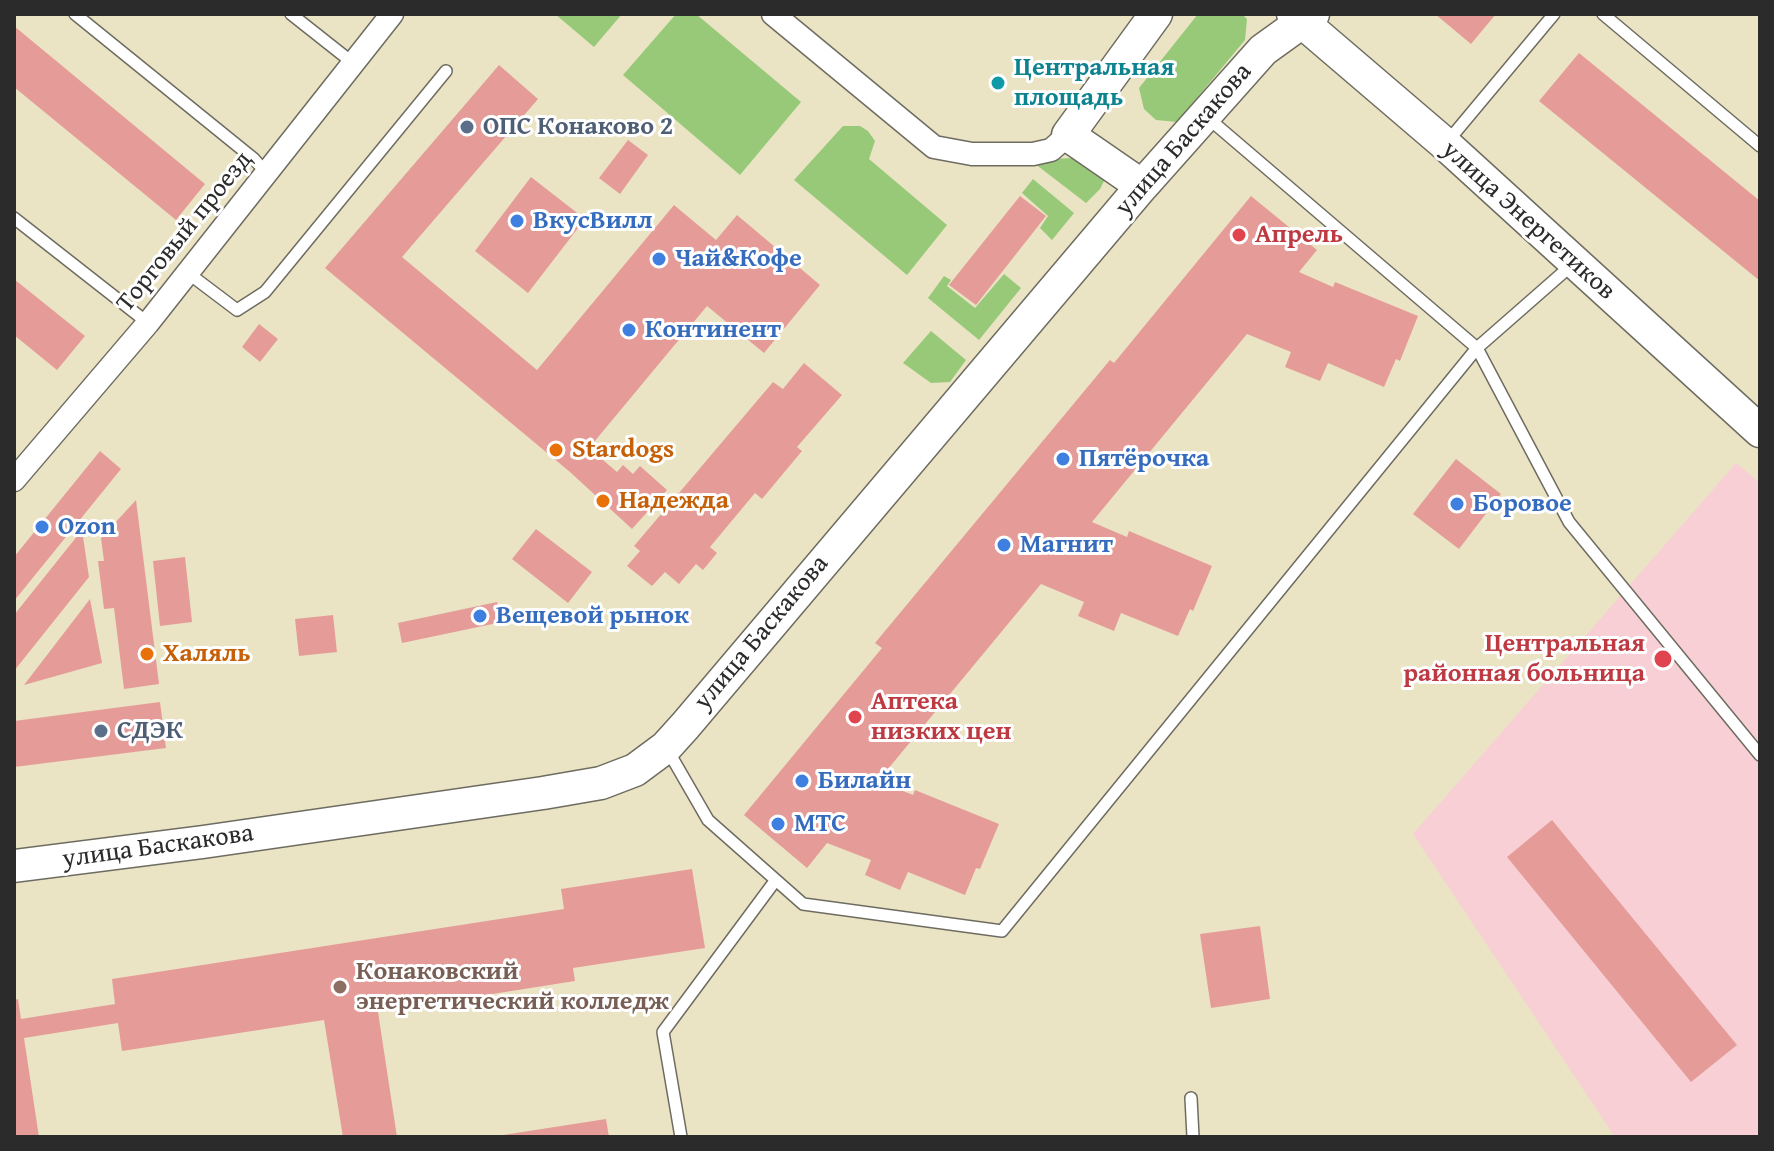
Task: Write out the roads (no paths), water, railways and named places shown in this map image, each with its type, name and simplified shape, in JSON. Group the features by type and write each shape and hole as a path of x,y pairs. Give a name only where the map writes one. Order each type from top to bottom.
{"street":[{"name":"Торговый проезд","path":"14,480 148,323 268,175 392,14"},
{"path":"773,14 934,147 972,154 1033,154 1051,150 1068,135 1156,14"},
{"name":"улица Энергетиков","path":"1303,17 1760,431"},
{"name":"улица Баскакова","path":"14,866 203,842 601,783 635,770 666,747 1204,116 1263,50 1303,17"},
{"path":"1068,135 1142,186"}],"lane":[{"path":"75,14 254,159 268,175"},
{"path":"291,14 353,63"},
{"path":"1445,144 1554,14"},
{"path":"1603,14 1760,146"},
{"path":"188,273 237,310 265,292 446,71"},
{"path":"1204,116 1477,348 1569,522 1760,755"},
{"path":"14,218 148,323"},
{"path":"666,747 708,820 803,904 1002,931 1477,348 1574,262"},
{"path":"681,1137 663,1032 775,881"},
{"path":"1191,1098 1193,1137"}],"place":[{"name":"Центральная площадь","path":"998,83"},
{"name":"ОПС Конаково 2","path":"467,127"},
{"name":"ВкусВилл","path":"517,221"},
{"name":"Апрель","path":"1239,235"},
{"name":"Чай&Кофе","path":"659,259"},
{"name":"Континент","path":"629,330"},
{"name":"Stardogs","path":"556,450"},
{"name":"Пятёрочка","path":"1063,459"},
{"name":"Надежда","path":"603,501"},
{"name":"Боровое","path":"1457,504"},
{"name":"Ozon","path":"42,527"},
{"name":"Магнит","path":"1004,545"},
{"name":"Вещевой рынок","path":"480,616"},
{"name":"Халяль","path":"147,654"},
{"name":"Центральная районная больница","path":"1663,659"},
{"name":"Аптека низких цен","path":"855,717"},
{"name":"СДЭК","path":"101,731"},
{"name":"Билайн","path":"802,781"},
{"name":"МТС","path":"778,824"},
{"name":"Конаковский энергетический колледж","path":"340,987"}]}
